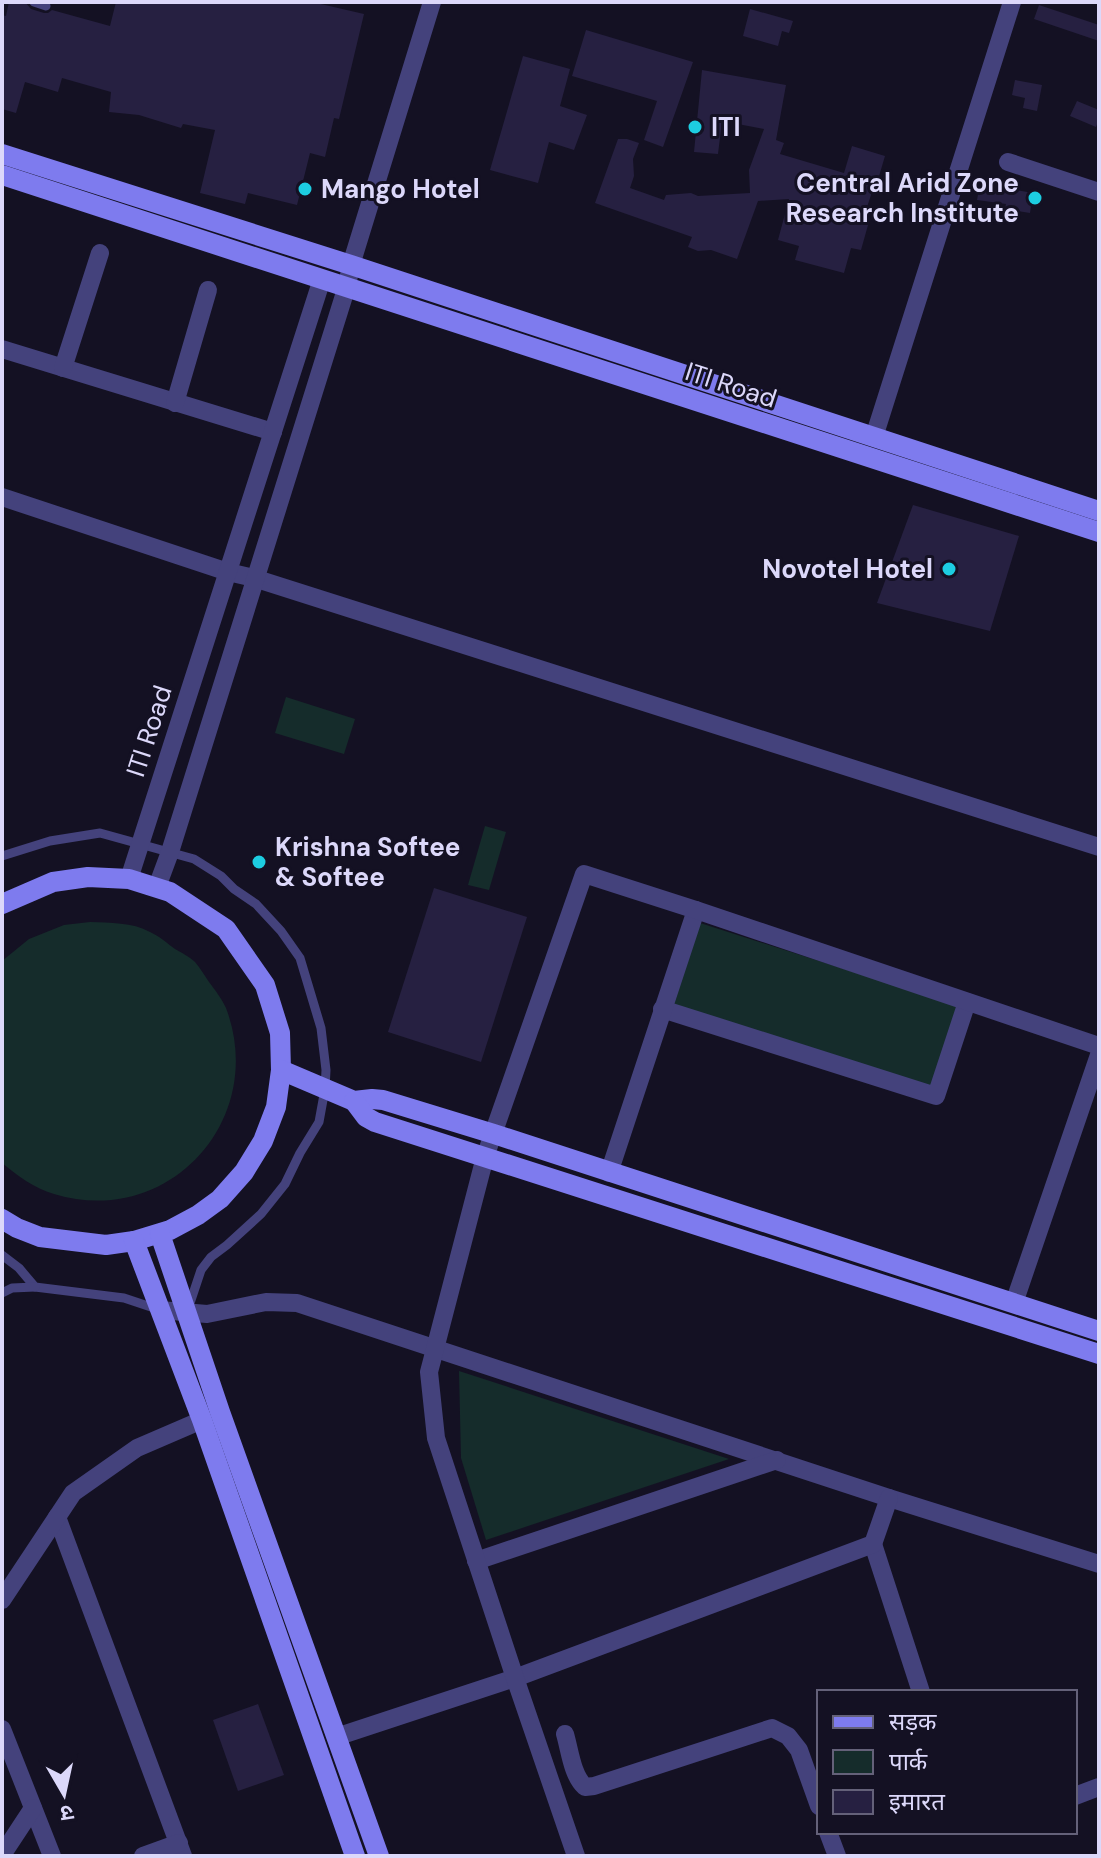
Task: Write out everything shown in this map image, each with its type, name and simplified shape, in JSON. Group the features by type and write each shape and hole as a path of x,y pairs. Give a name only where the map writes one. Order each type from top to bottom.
{"street":[{"path":"347,286 432,2"},
{"path":"874,437 1012,2"},
{"name":"ITI Road","path":"2,154 351,265 1099,511"},
{"path":"1008,162 1099,192"},
{"name":"ITI Road","path":"2,175 1099,532"},
{"path":"63,368 100,253"},
{"name":"ITI Road","path":"129,879 322,279"},
{"name":"ITI Road","path":"157,887 347,286"},
{"path":"175,403 208,290"},
{"path":"2,349 273,432"},
{"path":"2,497 228,572 1099,847"},
{"path":"576,1856 436,1438 429,1372 485,1157 584,874 1099,1046"},
{"path":"2,904 53,882 88,877 129,879 170,892 226,929 265,985 280,1033 281,1070 276,1107 263,1141 244,1172 220,1199 198,1215 160,1234 106,1245 40,1237 2,1219"},
{"path":"609,1173 696,910"},
{"path":"662,1009 936,1096 967,1002"},
{"path":"1014,1303 1099,1055"},
{"path":"281,1070 354,1101 383,1100 494,1134 1099,1331"},
{"path":"354,1101 366,1117 375,1122 1099,1354"},
{"path":"160,1234 379,1856"},
{"path":"134,1241 202,1420 355,1856"},
{"path":"160,1310 207,1314 266,1302 297,1303 1099,1564"},
{"path":"2,1600 7,1580 73,1493 137,1448 202,1420"},
{"path":"476,1561 777,1460"},
{"path":"889,1498 873,1544 920,1690"},
{"path":"57,1517 181,1850 143,1856"},
{"path":"336,1737 515,1678 873,1544"},
{"path":"565,1734 576,1774 585,1787 772,1728 788,1736 799,1750 817,1800"},
{"path":"2,1729 52,1856"},
{"path":"1077,1795 1099,1787"},
{"path":"2,1855 33,1808"},
{"path":"829,1834 837,1856"}],"lane":[{"path":"34,2 46,6"},
{"path":"2,856 50,841 100,833 194,859 256,904 300,958 321,1028 326,1070 319,1122 285,1184 261,1214 211,1257 201,1270 186,1313"},
{"path":"2,1255 19,1268 35,1287"},
{"path":"2,1293 12,1288 35,1287 124,1298 160,1310"}],"green space":[{"path":"286,697 355,719 344,754 275,733"},
{"path":"485,826 506,832 489,890 468,885"},
{"path":"90,922 136,926 193,960 226,1008 235,1049 233,1089 220,1125 199,1156 170,1180 135,1195 96,1201 54,1194 26,1181 2,1163 2,961 29,939 64,925"},
{"path":"697,922 960,1006 934,1087 671,1004"},
{"path":"459,1371 729,1459 486,1540 461,1458"}],"building":[{"path":"9,2 25,2 31,9 44,13 52,10 110,26 116,2 312,2 364,14 339,119 334,118 325,157 310,153 297,205 248,193 245,204 200,193 215,130 183,124 181,128 139,115 109,112 111,92 62,78 58,92 25,82 16,113 2,109 2,15 6,16"},
{"path":"1039,5 1099,25 1099,41 1034,19"},
{"path":"750,9 793,21 789,33 782,31 778,46 743,36"},
{"path":"586,30 693,62 663,147 644,140 657,101 572,76"},
{"path":"523,56 570,69 560,106 587,115 574,150 549,142 538,183 490,170"},
{"path":"702,70 786,85 776,140 784,143 780,154 844,173 852,146 885,156 864,216 870,218 861,250 851,248 844,273 795,260 799,246 778,240 789,199 758,201 737,259 711,250 698,251 688,247 692,237 595,203 618,139 639,143 633,159 634,176 630,188 664,200 666,195 750,193 749,170 764,129 722,121 718,154 694,152"},
{"path":"1015,80 1042,85 1037,111 1023,108 1025,98 1012,95"},
{"path":"1077,101 1099,110 1096,127 1070,116"},
{"path":"980,184 1033,193 1030,213 1005,209 1006,204 977,200"},
{"name":"Novotel Hotel","path":"913,505 1019,536 990,631 877,603"},
{"path":"434,888 527,917 481,1062 388,1032"},
{"path":"258,1704 284,1775 238,1791 213,1720"}],"place":[{"name":"ITI","path":"695,127"},
{"name":"Mango Hotel","path":"305,189"},
{"name":"Central Arid Zone Research Institute","path":"1035,198"},
{"name":"Novotel Hotel","path":"949,569"},
{"name":"Krishna Softee & Softee","path":"259,862"}]}
